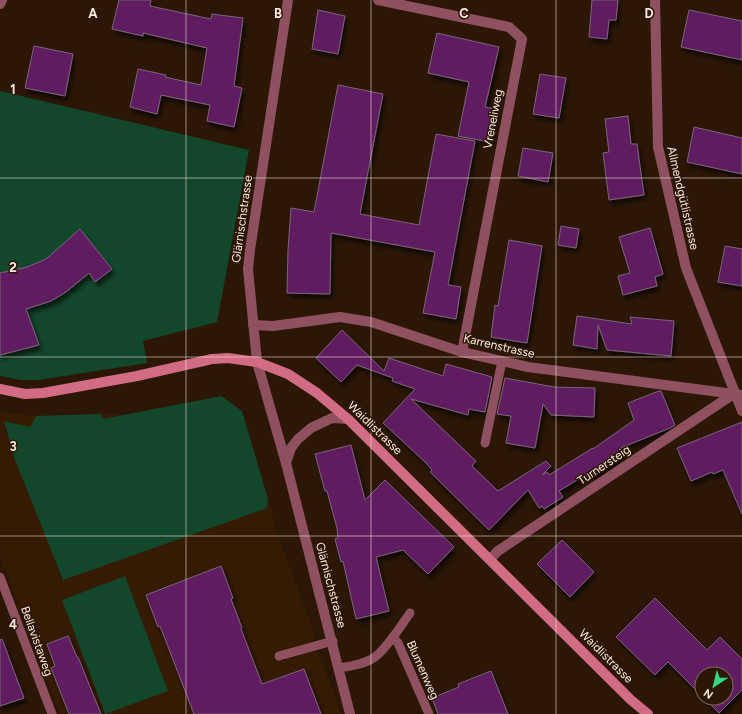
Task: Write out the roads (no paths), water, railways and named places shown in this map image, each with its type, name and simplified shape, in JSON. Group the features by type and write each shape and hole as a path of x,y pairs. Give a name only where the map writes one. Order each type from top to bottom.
{"main road":[{"name":"Waidlistrasse","path":"0,389 25,394 43,393 137,376 212,359 228,358 257,362 288,374 318,393 348,419 631,700 648,714"}],"street":[{"path":"0,4 2,0"},
{"name":"Glärnischstrasse","path":"288,0 248,269 257,362 286,463 350,714"},
{"name":"Vreneliweg","path":"378,0 509,27 522,38 462,352"},
{"name":"Allmendgütlistrasse","path":"655,0 658,147 686,268 738,394 742,411"},
{"name":"Karrenstrasse","path":"253,325 273,326 340,317 371,322 462,352 528,368 738,394"},
{"name":"Turnersteig","path":"490,560 498,551 726,400 738,394"},
{"path":"286,463 291,448 298,439 311,428 332,418 348,419"}],"lane":[{"path":"485,443 502,361"},
{"name":"Bellavistaweg","path":"0,577 52,714"},
{"path":"339,668 360,664 374,657 393,637 410,614"},
{"name":"Blumenweg","path":"393,637 398,643 429,714"},
{"path":"279,656 332,641"}]}
